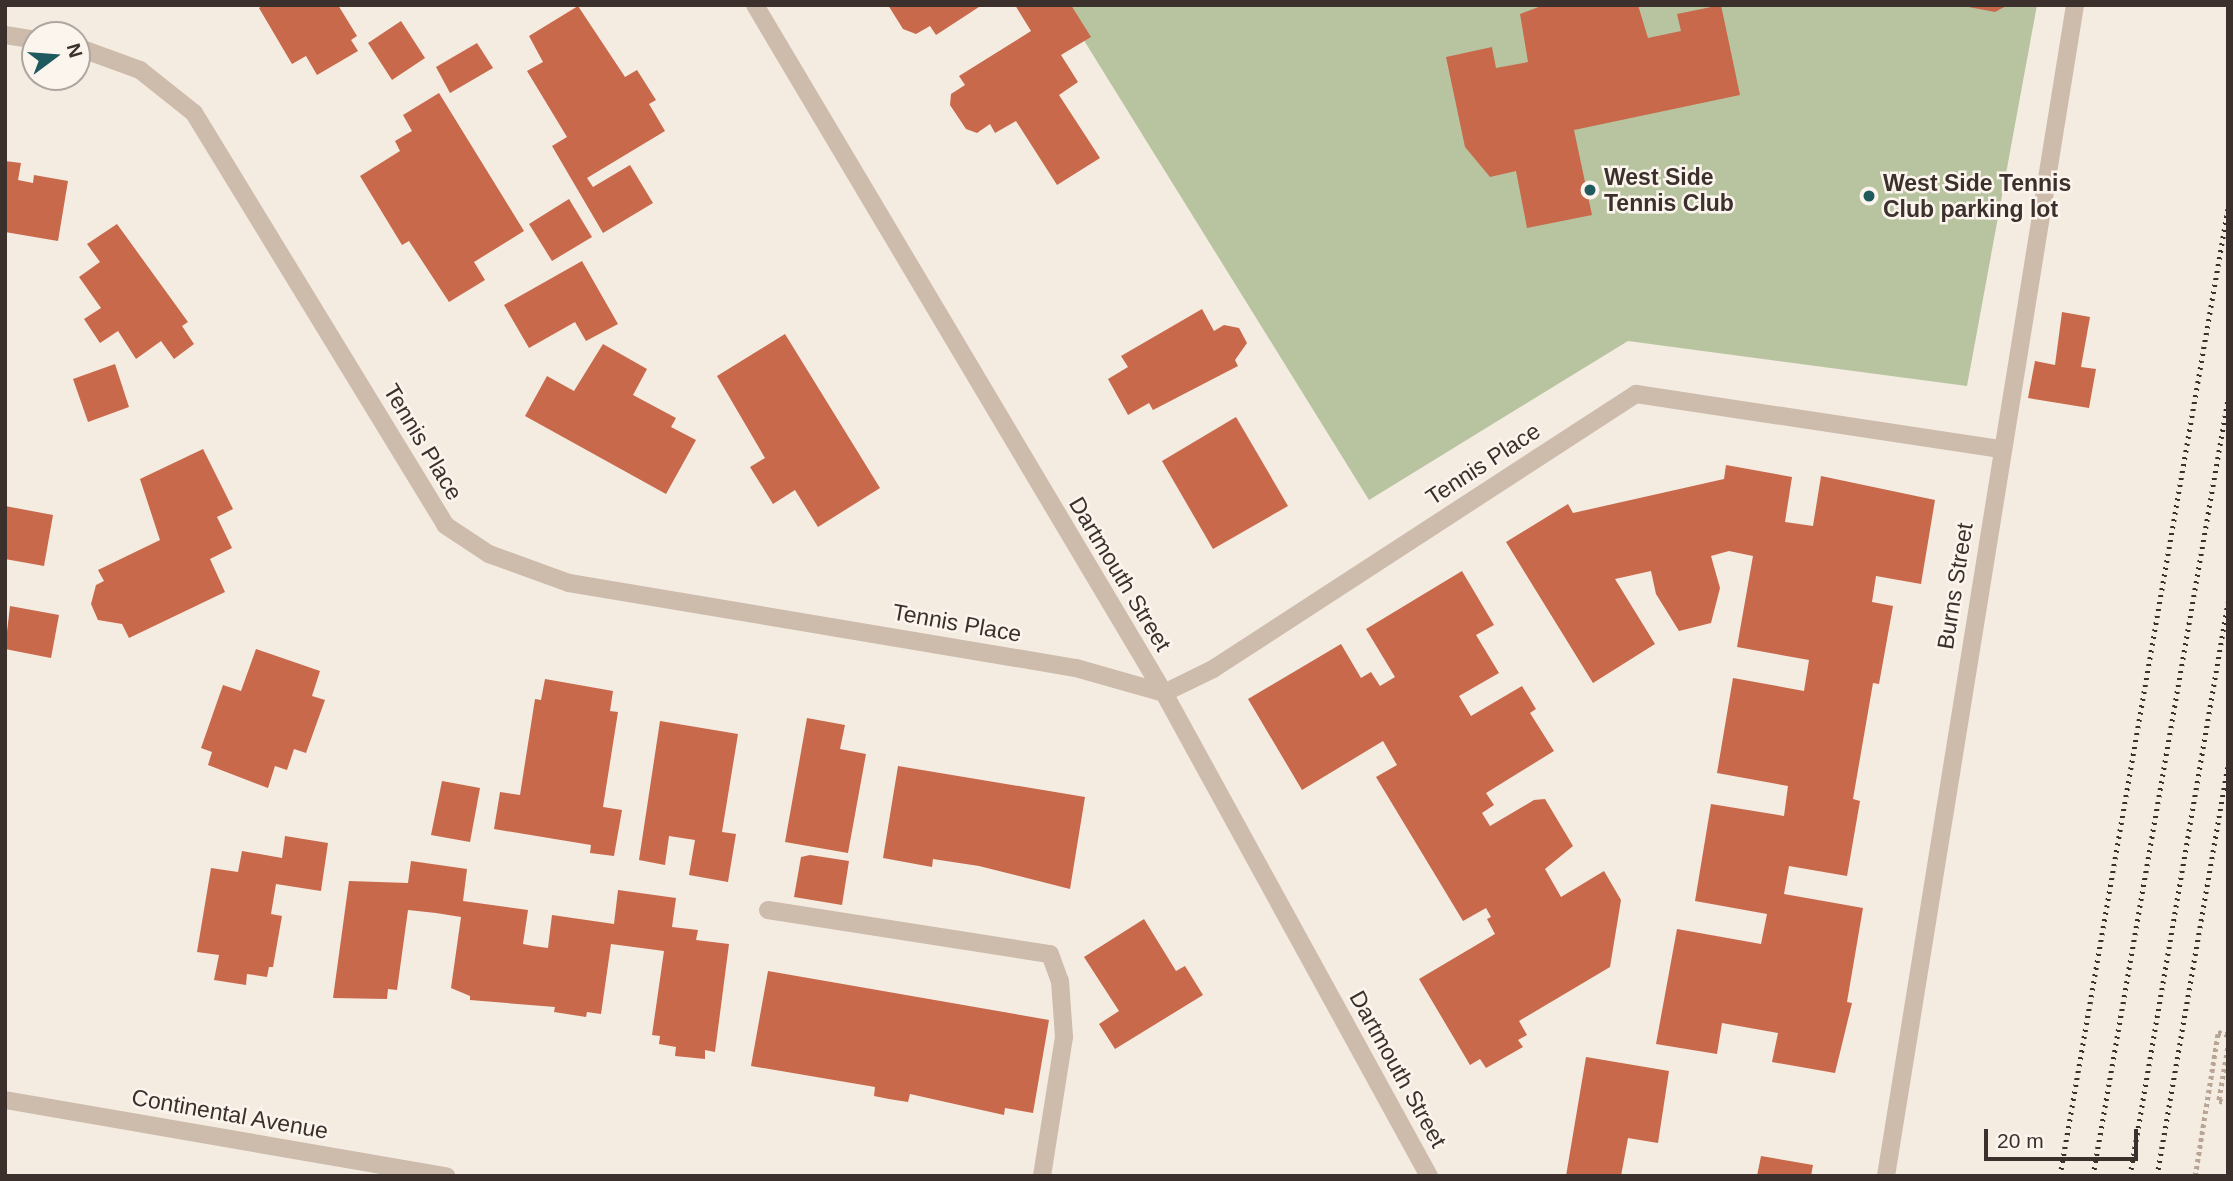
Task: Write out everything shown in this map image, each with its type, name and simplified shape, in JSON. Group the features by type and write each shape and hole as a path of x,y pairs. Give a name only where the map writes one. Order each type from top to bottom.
{"street":[{"name":"Dartmouth Street","path":"755,5 1164,694 1429,1176"},
{"name":"Burns Street","path":"1886,1176 2001,449 2075,5"},
{"name":"Tennis Place","path":"91,52 140,70 194,113 445,525 489,554 569,583 1076,668 1164,694 1213,668 1636,394 2001,449"},
{"path":"768,910 1050,954 1060,981 1064,1037 1042,1176"},
{"name":"Continental Avenue","path":"5,1100 366,1169 447,1176"}],"path":[{"path":"2195,1176 2218,1032 2228,1035"},
{"path":"2228,1048 2219,1101 2228,1102"}],"green space":[{"name":"West Side Tennis Club","path":"1062,5 2037,5 1967,386 1628,341 1369,500"}],"building":[{"path":"263,5 338,5 357,36 351,40 358,51 317,75 306,56 292,64 259,8"},
{"path":"888,5 982,5 936,35 930,26 916,34 903,29"},
{"path":"1015,5 1071,5 1091,37 1061,55 1078,82 1059,95 1100,158 1057,185 1016,121 995,133 990,124 977,133 966,129 950,105 951,94 965,85 959,76 1031,31"},
{"path":"1544,5 1638,5 1648,38 1681,31 1677,14 1721,5 1740,95 1574,130 1592,215 1527,228 1516,171 1490,177 1465,147 1446,57 1492,47 1496,68 1528,62 1520,14"},
{"path":"1958,5 2008,5 1995,12"},
{"path":"578,6 625,77 637,70 656,100 649,104 665,131 587,178 593,187 630,165 653,203 603,233 552,146 567,137 527,71 543,62 529,36"},
{"path":"401,21 425,58 392,80 368,43"},
{"path":"477,43 493,68 450,93 436,67"},
{"path":"439,93 524,231 474,262 485,280 449,302 409,241 402,245 360,176 400,151 395,141 412,131 403,115"},
{"path":"5,161 21,163 18,180 33,183 34,175 68,181 58,241 5,232"},
{"path":"569,199 592,237 552,261 529,224"},
{"path":"117,224 188,322 182,326 194,344 174,359 161,341 136,359 118,331 100,343 84,319 101,308 79,277 100,262 87,244"},
{"path":"582,261 618,324 586,341 575,322 529,348 504,305"},
{"path":"1202,309 1214,331 1224,325 1239,328 1247,343 1235,360 1238,366 1153,410 1149,403 1128,415 1108,379 1128,367 1121,356"},
{"path":"2062,312 2090,317 2081,367 2096,369 2089,408 2028,398 2035,361 2055,365"},
{"path":"785,334 880,488 818,527 795,490 773,504 750,467 765,458 717,376"},
{"path":"603,344 647,369 633,395 676,418 671,427 696,440 666,494 525,416 547,376 574,391"},
{"path":"115,364 129,407 88,422 73,379"},
{"path":"1236,417 1288,506 1213,549 1162,461"},
{"path":"203,449 233,509 217,517 232,548 210,559 225,592 129,638 122,624 98,620 91,604 96,585 104,581 98,570 160,540 140,479"},
{"path":"1726,465 1792,477 1785,522 1813,526 1821,476 1935,500 1921,584 1876,576 1872,602 1893,606 1879,684 1873,683 1853,799 1860,801 1847,876 1789,866 1784,894 1863,908 1847,1002 1852,1003 1835,1073 1772,1062 1778,1033 1722,1023 1717,1054 1656,1044 1677,929 1761,944 1767,914 1695,901 1711,804 1784,816 1788,786 1717,773 1733,678 1804,691 1809,660 1737,647 1753,556 1729,551 1711,556 1720,588 1711,623 1679,631 1656,594 1651,571 1615,579 1655,644 1593,683 1506,542 1568,504 1573,513 1724,479"},
{"path":"5,506 53,515 44,566 5,559"},
{"path":"1462,571 1494,625 1476,635 1499,673 1459,696 1471,716 1522,686 1536,709 1530,713 1554,751 1486,793 1494,805 1482,813 1490,826 1534,800 1545,799 1573,846 1545,869 1561,897 1604,871 1621,900 1610,967 1519,1021 1527,1035 1518,1040 1523,1047 1486,1068 1480,1059 1470,1065 1419,979 1495,934 1487,919 1491,917 1486,908 1463,921 1376,777 1397,765 1383,741 1302,790 1248,699 1341,644 1361,678 1371,672 1380,686 1395,677 1366,629"},
{"path":"10,606 59,615 51,658 5,649"},
{"path":"256,649 320,671 312,696 325,700 306,753 294,749 287,770 275,766 268,788 208,765 212,752 201,748 223,685 241,691"},
{"path":"545,679 613,691 610,711 618,712 603,807 622,810 614,856 590,853 591,845 494,829 500,792 520,795 535,699 541,700"},
{"path":"807,718 845,725 840,749 866,754 848,853 785,842"},
{"path":"660,721 738,734 722,832 736,834 728,882 689,875 695,840 669,836 665,865 639,860"},
{"path":"898,766 1085,797 1070,889 979,866 933,859 932,867 883,858"},
{"path":"442,781 480,788 470,842 431,835"},
{"path":"285,836 328,843 321,891 276,884 271,914 282,916 273,967 269,967 267,977 247,974 246,985 214,980 219,955 197,952 211,868 238,872 242,851 282,858"},
{"path":"810,855 849,861 842,905 794,897 801,857"},
{"path":"411,861 467,869 463,901 528,910 523,944 533,946 548,948 552,915 614,924 618,890 676,898 672,927 698,930 696,940 729,944 715,1052 705,1050 705,1059 675,1056 676,1047 659,1044 660,1036 652,1035 664,951 611,944 601,1014 587,1012 586,1017 554,1012 555,1007 470,1000 470,996 451,988 461,917 436,913 408,910 397,990 388,989 387,999 333,998 349,881 408,883"},
{"path":"1144,919 1176,971 1185,966 1203,995 1115,1049 1099,1024 1119,1011 1084,957"},
{"path":"768,971 1049,1020 1033,1113 1005,1108 1004,1115 910,1094 908,1102 889,1099 874,1096 875,1087 751,1066"},
{"path":"1586,1057 1669,1071 1658,1143 1628,1138 1621,1176 1566,1176"},
{"path":"1761,1156 1813,1165 1811,1176 1757,1176"}],"railway":[{"path":"2060,1176 2228,208"},
{"path":"2093,1176 2228,399"},
{"path":"2130,1176 2228,602"},
{"path":"2157,1176 2228,767"}],"place":[{"name":"West Side Tennis Club","path":"1590,190"},
{"name":"West Side Tennis Club parking lot","path":"1869,196"}]}
